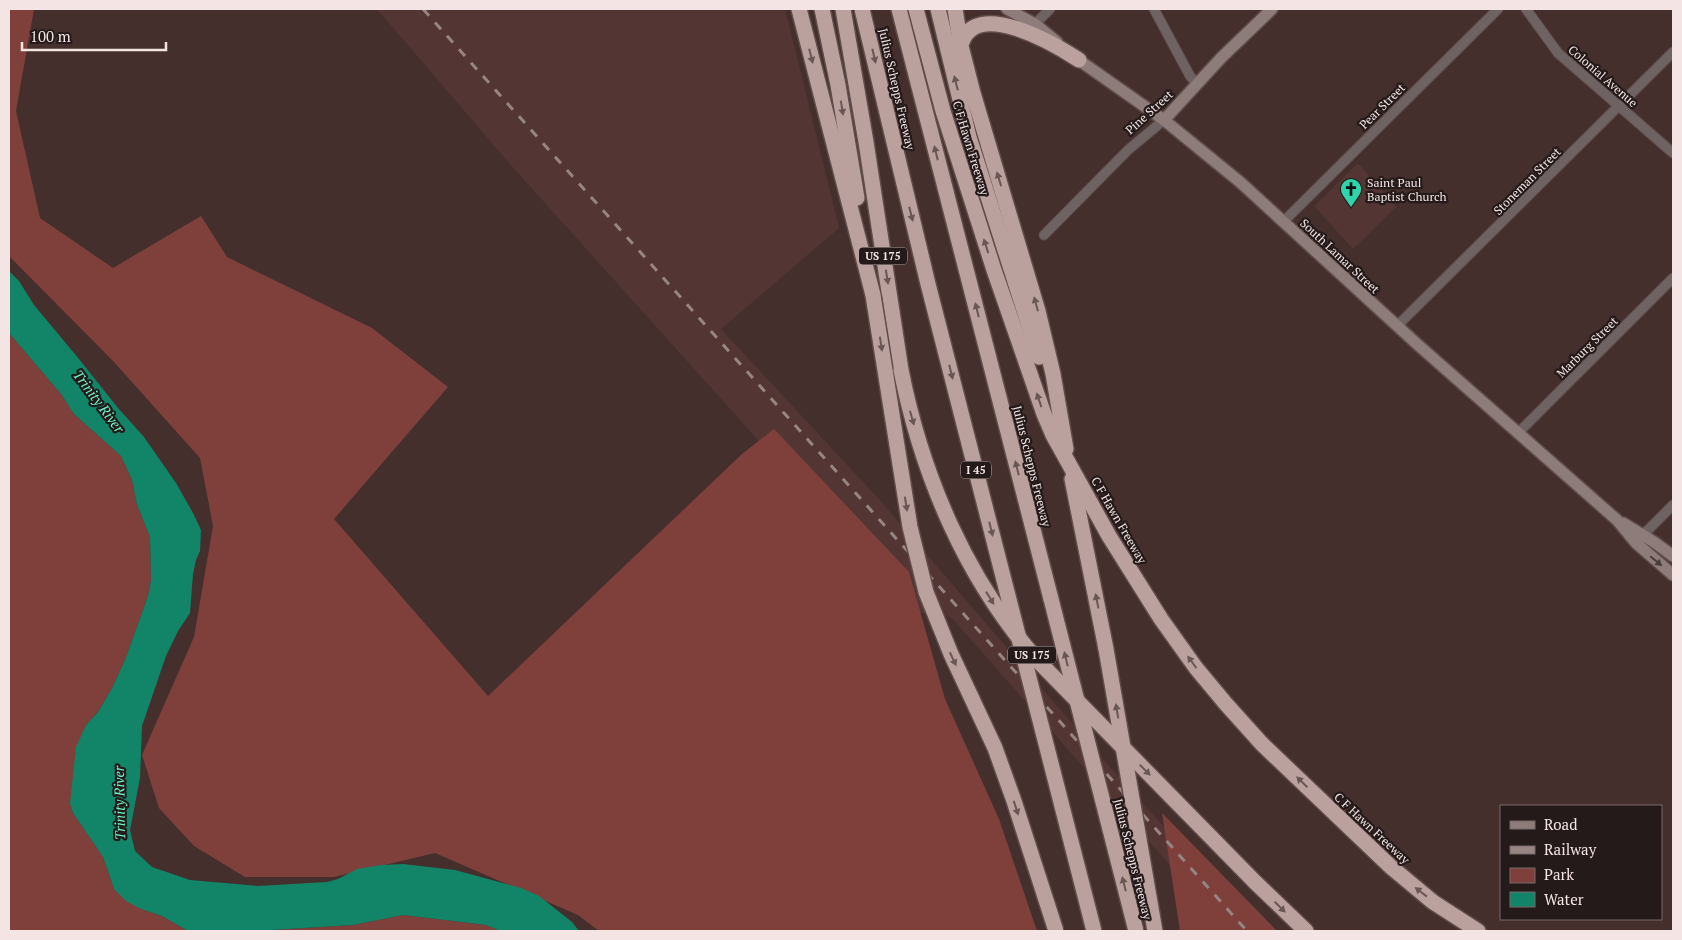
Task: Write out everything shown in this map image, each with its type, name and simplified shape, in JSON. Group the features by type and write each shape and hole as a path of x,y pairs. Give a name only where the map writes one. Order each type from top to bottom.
{"highway":[{"path":"799,9 873,295"},
{"path":"822,9 838,85 910,527 926,592 951,654 995,748 1056,931"},
{"name":"US 175","path":"843,9 866,142 904,389 934,487 956,536 993,603 1029,651 1255,882 1306,931"},
{"name":"Julius Schepps Freeway","path":"862,9 926,275 1094,931"},
{"name":"Julius Schepps Freeway","path":"899,9 1136,931"},
{"name":"C F Hawn Freeway","path":"916,9 943,111 994,270 1044,414 1053,435 1109,536 1196,668 1245,725 1391,867 1434,902 1478,931"},
{"path":"938,9 969,137 1064,437"},
{"path":"955,9 961,46 973,93 1038,311 1053,374 1106,649 1155,931"},
{"path":"961,46 967,26 973,20 985,14 998,14 1019,21 1079,60"}],"main road":[{"name":"South Lamar Street","path":"1007,9 1035,24 1079,60 1164,120 1204,152 1284,222 1397,326 1639,539 1673,575"},
{"name":"South Lamar Street","path":"1024,9 1035,24"},
{"name":"Pine Street","path":"1164,120 1272,9"},
{"name":"South Lamar Street","path":"1639,539 1673,556"}],"street":[{"path":"1035,24 1050,9"},
{"path":"1154,9 1190,76 1197,84"},
{"name":"Pear Street","path":"1284,222 1498,9"},
{"name":"Colonial Avenue","path":"1526,9 1558,53 1673,153"},
{"name":"Stoneman Street","path":"1397,326 1673,52"},
{"name":"Pine Street","path":"1044,235 1122,156 1164,120"},
{"name":"Marburg Street","path":"1518,433 1673,278"},
{"path":"1639,539 1673,505"}],"shaded area":[{"path":"377,9 785,9 839,228 721,329 878,498 1102,758 1258,931 1228,931 951,617 916,612 852,539 759,441 509,163"},
{"path":"1358,163 1396,207 1353,249 1314,206"}],"green space":[{"path":"9,9 34,9 16,111 40,218 113,268 201,216 227,257 372,328 448,387 334,519 488,696 742,454 774,429 909,572 945,699 999,819 1037,931 599,931 578,915 435,853 334,877 245,877 194,846 159,808 142,755 194,637 213,526 200,458 114,362 9,256"},
{"path":"9,333 61,394 74,414 121,456 132,480 137,505 150,537 151,580 148,596 125,660 112,688 98,712 86,725 70,804 73,813 103,857 114,889 141,909 162,916 188,931 9,931"},
{"path":"1162,813 1277,931 1180,931"},
{"path":"403,915 486,925 500,931 256,931 353,925"}],"water":[{"name":"Trinity River","path":"9,271 19,281 34,305 144,437 176,483 201,530 200,551 193,574 190,613 178,631 166,656 142,726 140,778 130,830 135,851 152,867 190,880 258,886 327,882 338,879 357,869 381,865 403,864 455,870 521,888 539,896 572,922 579,931 500,931 486,925 403,915 353,925 256,931 188,931 162,916 141,909 126,901 114,889 103,857 73,813 70,804 76,747 86,725 98,712 112,688 125,660 148,596 151,580 150,537 137,505 132,480 121,456 74,414 61,394 9,333"}],"railway":[{"path":"423,9 1247,931"}],"place":[{"name":"Saint Paul Baptist Church","path":"1351,208"}]}
